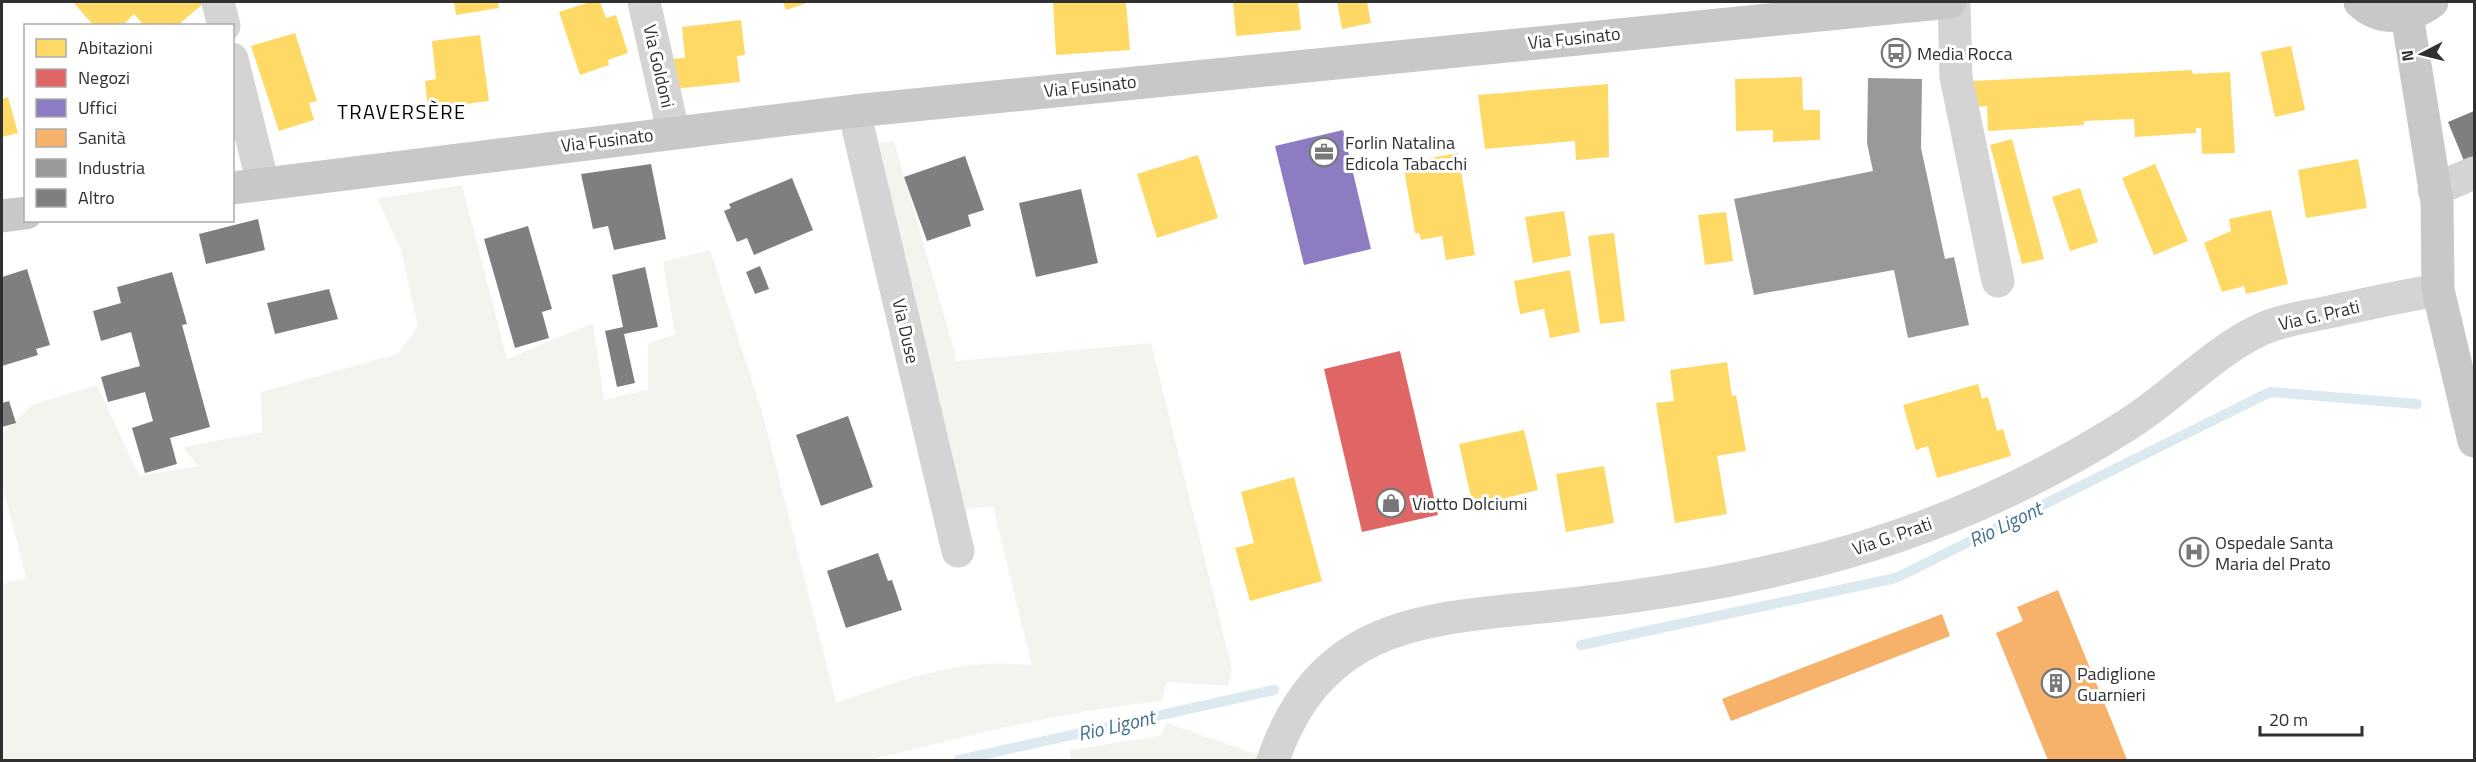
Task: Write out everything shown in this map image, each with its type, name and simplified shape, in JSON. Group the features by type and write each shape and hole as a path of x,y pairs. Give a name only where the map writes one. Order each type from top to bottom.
{"main road":[{"name":"Via Fusinato","path":"248,186 673,131 854,111 1858,6 1944,2"},
{"path":"2360,2 2376,12 2391,16 2420,8 2434,190 2437,202 2438,290 2475,441"},
{"path":"2,216 24,213"}],"street":[{"path":"218,2 224,24"},
{"name":"Via Goldoni","path":"644,2 673,131"},
{"path":"1944,2 1956,77 1998,281"},
{"path":"234,75 248,186"},
{"name":"Via Duse","path":"854,111 958,551"},
{"path":"2434,190 2475,173"},
{"name":"Via G. Prati","path":"1273,760 1295,708 1312,685 1330,668 1365,643 1414,624 1450,617 1640,595 1733,579 1833,556 1907,532 1997,497 2083,452 2169,396 2226,351 2262,329 2438,290"}],"shaded area":[{"path":"894,141 957,361 1151,343 1232,669 1228,686 1167,682 1162,701 1051,718 978,733 870,760 2,760 2,584 26,578 2,483 2,434 32,405 97,385 139,476 198,466 183,447 262,432 261,392 398,354 418,326 401,249 377,199 462,185 507,359 593,323 604,400 648,389 648,343 675,334 663,262 710,250 763,415 836,703 884,686 957,667 982,664 1032,666 993,506 960,510 879,143"},
{"path":"1167,723 1262,756 1261,760 1070,760 1070,750 1160,736"}],"building: Abitazioni":[{"path":"73,2 205,2 179,24 142,24 134,14 124,24 92,24"},
{"path":"454,2 498,2 499,8 456,15"},
{"path":"590,2 600,2 606,18 616,15 628,53 608,60 609,65 580,75 559,12"},
{"path":"783,2 810,2 786,10"},
{"path":"1053,2 1126,2 1130,50 1056,55"},
{"path":"1233,2 1298,2 1301,30 1236,36"},
{"path":"1337,2 1367,2 1371,23 1342,29"},
{"path":"741,20 745,55 737,56 740,82 674,89 671,59 685,58 682,27"},
{"path":"295,33 317,101 309,103 314,120 279,131 251,46"},
{"path":"480,35 489,101 428,109 425,81 436,79 432,41"},
{"path":"2291,46 2305,110 2275,117 2261,52"},
{"path":"2192,70 2193,74 2230,72 2235,153 2202,154 2201,128 2196,128 2196,133 2135,137 2134,119 2084,121 2084,125 1988,131 1987,106 1974,107 1973,81"},
{"path":"1802,77 1803,110 1820,110 1820,140 1773,142 1773,130 1736,131 1735,79"},
{"path":"1608,84 1609,157 1576,160 1575,141 1485,149 1478,95"},
{"path":"8,97 18,133 2,137 2,99"},
{"path":"2012,139 2044,259 2022,264 1990,145"},
{"path":"1458,153 1475,255 1446,260 1442,236 1421,240 1419,233 1415,233 1403,163"},
{"path":"1198,155 1218,218 1157,238 1137,174"},
{"path":"2358,159 2367,208 2306,218 2298,170"},
{"path":"2155,164 2188,241 2154,255 2122,178"},
{"path":"2080,188 2098,242 2070,251 2052,197"},
{"path":"2271,210 2288,284 2246,294 2244,286 2222,292 2204,243 2231,231 2229,219"},
{"path":"1564,211 1571,256 1533,263 1525,217"},
{"path":"1726,212 1733,261 1705,265 1698,215"},
{"path":"1614,233 1625,321 1600,324 1588,236"},
{"path":"1570,270 1580,332 1550,338 1544,309 1520,314 1514,281"},
{"path":"1727,362 1732,396 1736,395 1746,451 1717,456 1727,514 1675,523 1656,403 1674,401 1670,370"},
{"path":"1978,384 1982,399 1988,397 1997,431 2003,429 2011,456 1937,478 1928,446 1916,450 1903,405"},
{"path":"1524,430 1538,490 1473,506 1459,444"},
{"path":"1604,466 1614,523 1566,532 1556,474"},
{"path":"1294,477 1322,581 1250,601 1235,548 1254,543 1241,492"}],"building: Negozi":[{"path":"1400,351 1438,515 1362,532 1324,369"}],"building: Uffici":[{"path":"1343,130 1371,249 1304,265 1275,146"}],"building: Sanità":[{"name":"Padiglione Guarnieri","path":"2058,590 2127,760 2048,760 1996,633 2023,621 2017,607"},
{"path":"1942,614 1950,636 1731,721 1722,699"}],"building: Industria":[{"path":"1868,78 1922,79 1921,148 1945,259 1954,257 1969,325 1908,338 1894,270 1754,295 1734,199 1873,171 1867,143"}],"building: Altro":[{"path":"2474,111 2474,156 2464,161 2448,122"},
{"path":"965,156 984,210 968,215 971,226 927,241 904,177"},
{"path":"651,164 666,239 614,250 608,226 593,229 581,174"},
{"path":"792,178 813,230 754,255 747,238 737,242 724,211 731,208 729,204"},
{"path":"1081,189 1098,263 1036,277 1019,203"},
{"path":"258,219 265,250 206,264 199,234"},
{"path":"528,226 552,309 542,312 549,338 515,348 484,239"},
{"path":"760,266 769,289 755,294 746,272"},
{"path":"645,267 658,327 624,334 635,383 617,387 605,331 623,327 612,275"},
{"path":"27,269 50,345 36,349 38,355 2,366 2,277"},
{"path":"172,272 187,324 182,325 210,427 170,438 177,464 145,473 132,428 153,421 145,392 108,402 101,377 140,366 131,332 101,341 93,311 121,303 117,287"},
{"path":"329,289 338,319 275,334 267,303"},
{"path":"9,401 16,423 2,427 2,403"},
{"path":"848,416 873,487 821,506 796,435"},
{"path":"878,553 888,581 892,580 902,610 846,628 827,571"}],"waterway":[{"name":"Rio Ligont","path":"1581,645 1896,578 2270,392 2417,404"},
{"name":"Rio Ligont","path":"959,760 1274,690"}],"place":[{"name":"Media Rocca","path":"1896,53"},
{"name":"Forlin Natalina Edicola Tabacchi","path":"1324,152"},
{"name":"Viotto Dolciumi","path":"1391,503"},
{"name":"Ospedale Santa Maria del Prato","path":"2194,552"},
{"name":"Padiglione Guarnieri","path":"2056,683"}],"district":[{"name":"TRAVERSÈRE","path":"402,111"}]}
